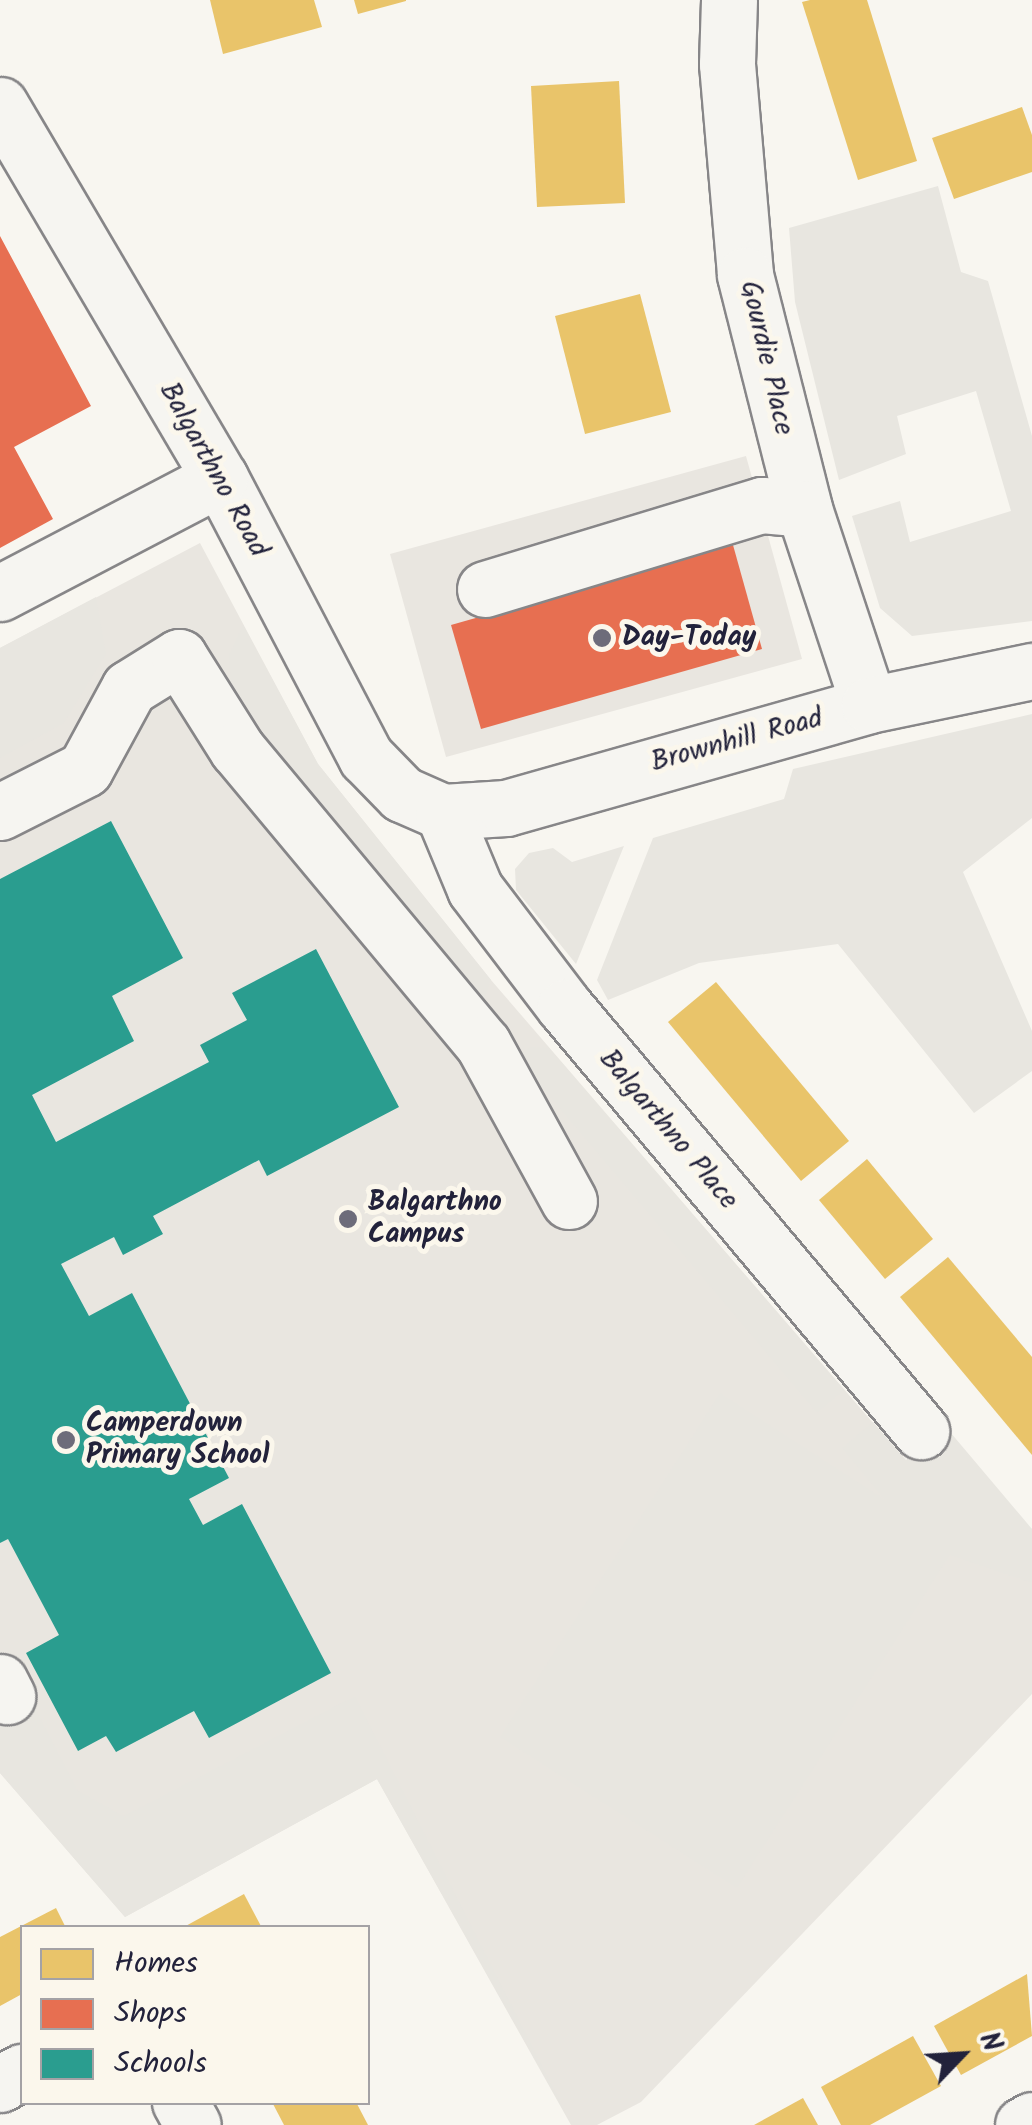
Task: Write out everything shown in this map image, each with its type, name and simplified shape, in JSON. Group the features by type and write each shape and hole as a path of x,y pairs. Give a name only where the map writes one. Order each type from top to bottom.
{"street":[{"name":"Gourdie Place","path":"729,0 727,64 746,275 804,510 869,705"},
{"name":"Balgarthno Road","path":"0,105 220,478 366,757 402,794 443,812"},
{"path":"0,593 220,478"},
{"path":"485,589 762,505 804,510"},
{"path":"0,812 84,769 129,688 179,656 237,749 483,1044 569,1201"},
{"name":"Brownhill Road","path":"443,812 506,808 869,705 1032,671"},
{"name":"Balgarthno Place","path":"443,812 476,889 548,985 921,1431"},
{"path":"483,1044 548,985"},
{"path":"1022,2125 1032,2120"}],"shaded area":[{"path":"938,186 961,272 988,281 1032,436 1032,621 912,636 880,608 852,516 900,501 910,542 1011,511 976,391 897,416 906,454 839,480 795,302 789,228"},
{"path":"746,456 802,659 446,757 390,554"},
{"name":"Balgarthno Campus","path":"200,543 318,764 491,980 905,1460 1032,1529 1032,1694 641,2102 597,2125 571,2125 377,1779 125,1917 0,1773 0,648"},
{"path":"96,597 106,654 64,723 0,758 0,648"},
{"path":"243,625 318,764 491,980 481,1008 232,704 229,655"},
{"path":"1032,714 1032,818 963,872 1032,1031 1032,1071 974,1113 838,944 699,963 608,1000 597,980 653,838 784,799 793,769"},
{"path":"624,846 576,964 516,890 515,869 529,853 553,848 572,862"},
{"path":"530,1047 549,1048 844,1390 817,1413 518,1059"},
{"path":"720,1393 884,1499 842,1448 873,1422 906,1460 945,1426 1032,1529 1032,1583 950,1555 737,1888 500,1737"},
{"path":"355,1696 572,2125 377,1779 125,1917 0,1773 0,1718 32,1702 78,1791 124,1816"}],"building: Homes":[{"path":"210,0 314,0 322,27 223,54"},
{"path":"354,0 406,0 406,1 358,14"},
{"path":"867,0 917,161 858,180 802,2"},
{"path":"619,81 625,203 537,207 531,86"},
{"path":"1022,107 1032,135 1032,172 954,199 932,138"},
{"path":"640,294 671,412 585,434 555,316"},
{"path":"716,982 849,1141 801,1181 668,1022"},
{"path":"867,1159 933,1239 885,1279 819,1200"},
{"path":"948,1257 1032,1357 1032,1455 900,1297"},
{"path":"244,1894 260,1925 187,1925"},
{"path":"56,1908 64,1925 23,1925"},
{"path":"20,1927 20,1995 0,2006 0,1937"},
{"path":"1027,1974 1032,2036 961,2075 934,2026"},
{"path":"913,2036 941,2086 870,2125 841,2125 821,2087"},
{"path":"803,2098 818,2125 754,2125"},
{"path":"274,2105 358,2105 368,2125 284,2125"}],"building: Shops":[{"path":"0,236 91,406 14,447 53,519 0,548"},
{"path":"733,545 762,649 481,729 451,625"}],"building: Schools":[{"path":"111,821 183,958 112,996 134,1041 32,1095 56,1142 209,1062 200,1045 247,1020 232,993 316,949 399,1107 267,1176 259,1160 153,1216 163,1234 123,1255 114,1237 61,1264 89,1316 132,1293 229,1478 189,1499 203,1525 242,1504 331,1673 209,1738 194,1711 116,1752 106,1736 78,1751 26,1653 59,1635 8,1539 0,1543 0,879"}],"place":[{"name":"Day-Today","path":"602,638"},
{"name":"Balgarthno Campus","path":"348,1219"},
{"name":"Camperdown Primary School","path":"66,1440"}]}
